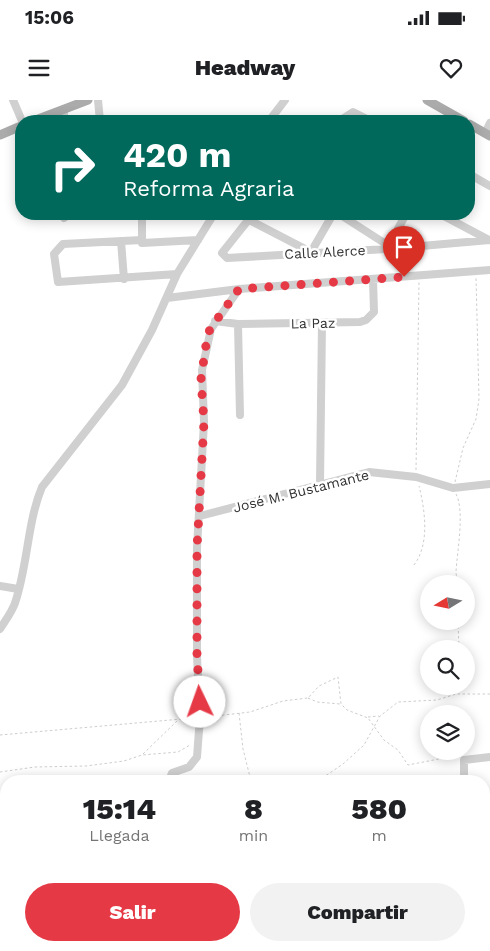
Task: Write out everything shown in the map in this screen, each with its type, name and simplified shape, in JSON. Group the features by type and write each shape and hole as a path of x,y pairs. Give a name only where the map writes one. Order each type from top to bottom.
{"main road":[{"path":"49,115 88,100"},
{"path":"427,100 453,115"},
{"path":"475,127 487,134"},
{"path":"0,134 15,128"}],"street":[{"path":"12,100 19,115"},
{"path":"98,100 99,115"},
{"path":"274,115 285,100"},
{"path":"64,109 64,115"},
{"path":"487,134 490,123"},
{"path":"475,177 490,186"},
{"path":"142,220 142,240"},
{"path":"0,629 15,604 35,505 42,487 122,385 176,278 210,220"},
{"name":"Calle Alerce","path":"249,220 222,253 227,258 489,240"},
{"path":"256,220 310,252 329,220"},
{"path":"348,220 388,247 403,220"},
{"path":"451,220 489,240"},
{"path":"176,278 58,282 54,254 63,244 142,240 142,243 198,240"},
{"path":"121,241 124,279"},
{"path":"167,298 239,289 490,270"},
{"name":"La Paz","path":"215,321 238,324 360,322 371,316 375,306 373,279"},
{"path":"171,775 172,773 189,767 197,757 200,717 197,656 197,548 204,422 201,379 207,338 215,321 239,289"},
{"path":"320,483 322,323"},
{"path":"238,324 240,415"},
{"name":"José M. Bustamante","path":"200,516 320,483 369,472 416,477 453,488 490,484"},
{"path":"0,586 18,590"},
{"path":"475,759 490,757"},
{"path":"464,760 464,775"}],"path":[{"path":"457,575 458,524 461,512 460,502 453,488 463,448 476,419 479,399 476,271"},
{"path":"414,565 421,556 424,540 424,513 416,477 420,276"},
{"path":"308,698 319,686 338,677 341,704 347,710 368,718 376,726 384,740 398,750 408,764 431,760"},
{"path":"475,694 490,694"},
{"path":"368,718 380,716 398,702 436,700 453,695"},
{"path":"0,735 250,712 282,701 308,698 317,702 341,704"},
{"path":"239,713 243,748 250,775"},
{"path":"327,775 343,764 364,745 380,716"},
{"path":"142,755 178,719"},
{"path":"0,772 35,767 86,766 124,761 142,755 178,752 190,745"}],"route":[{"path":"200,702 197,656 197,548 204,422 201,379 210,329 239,289 404,277"}]}
